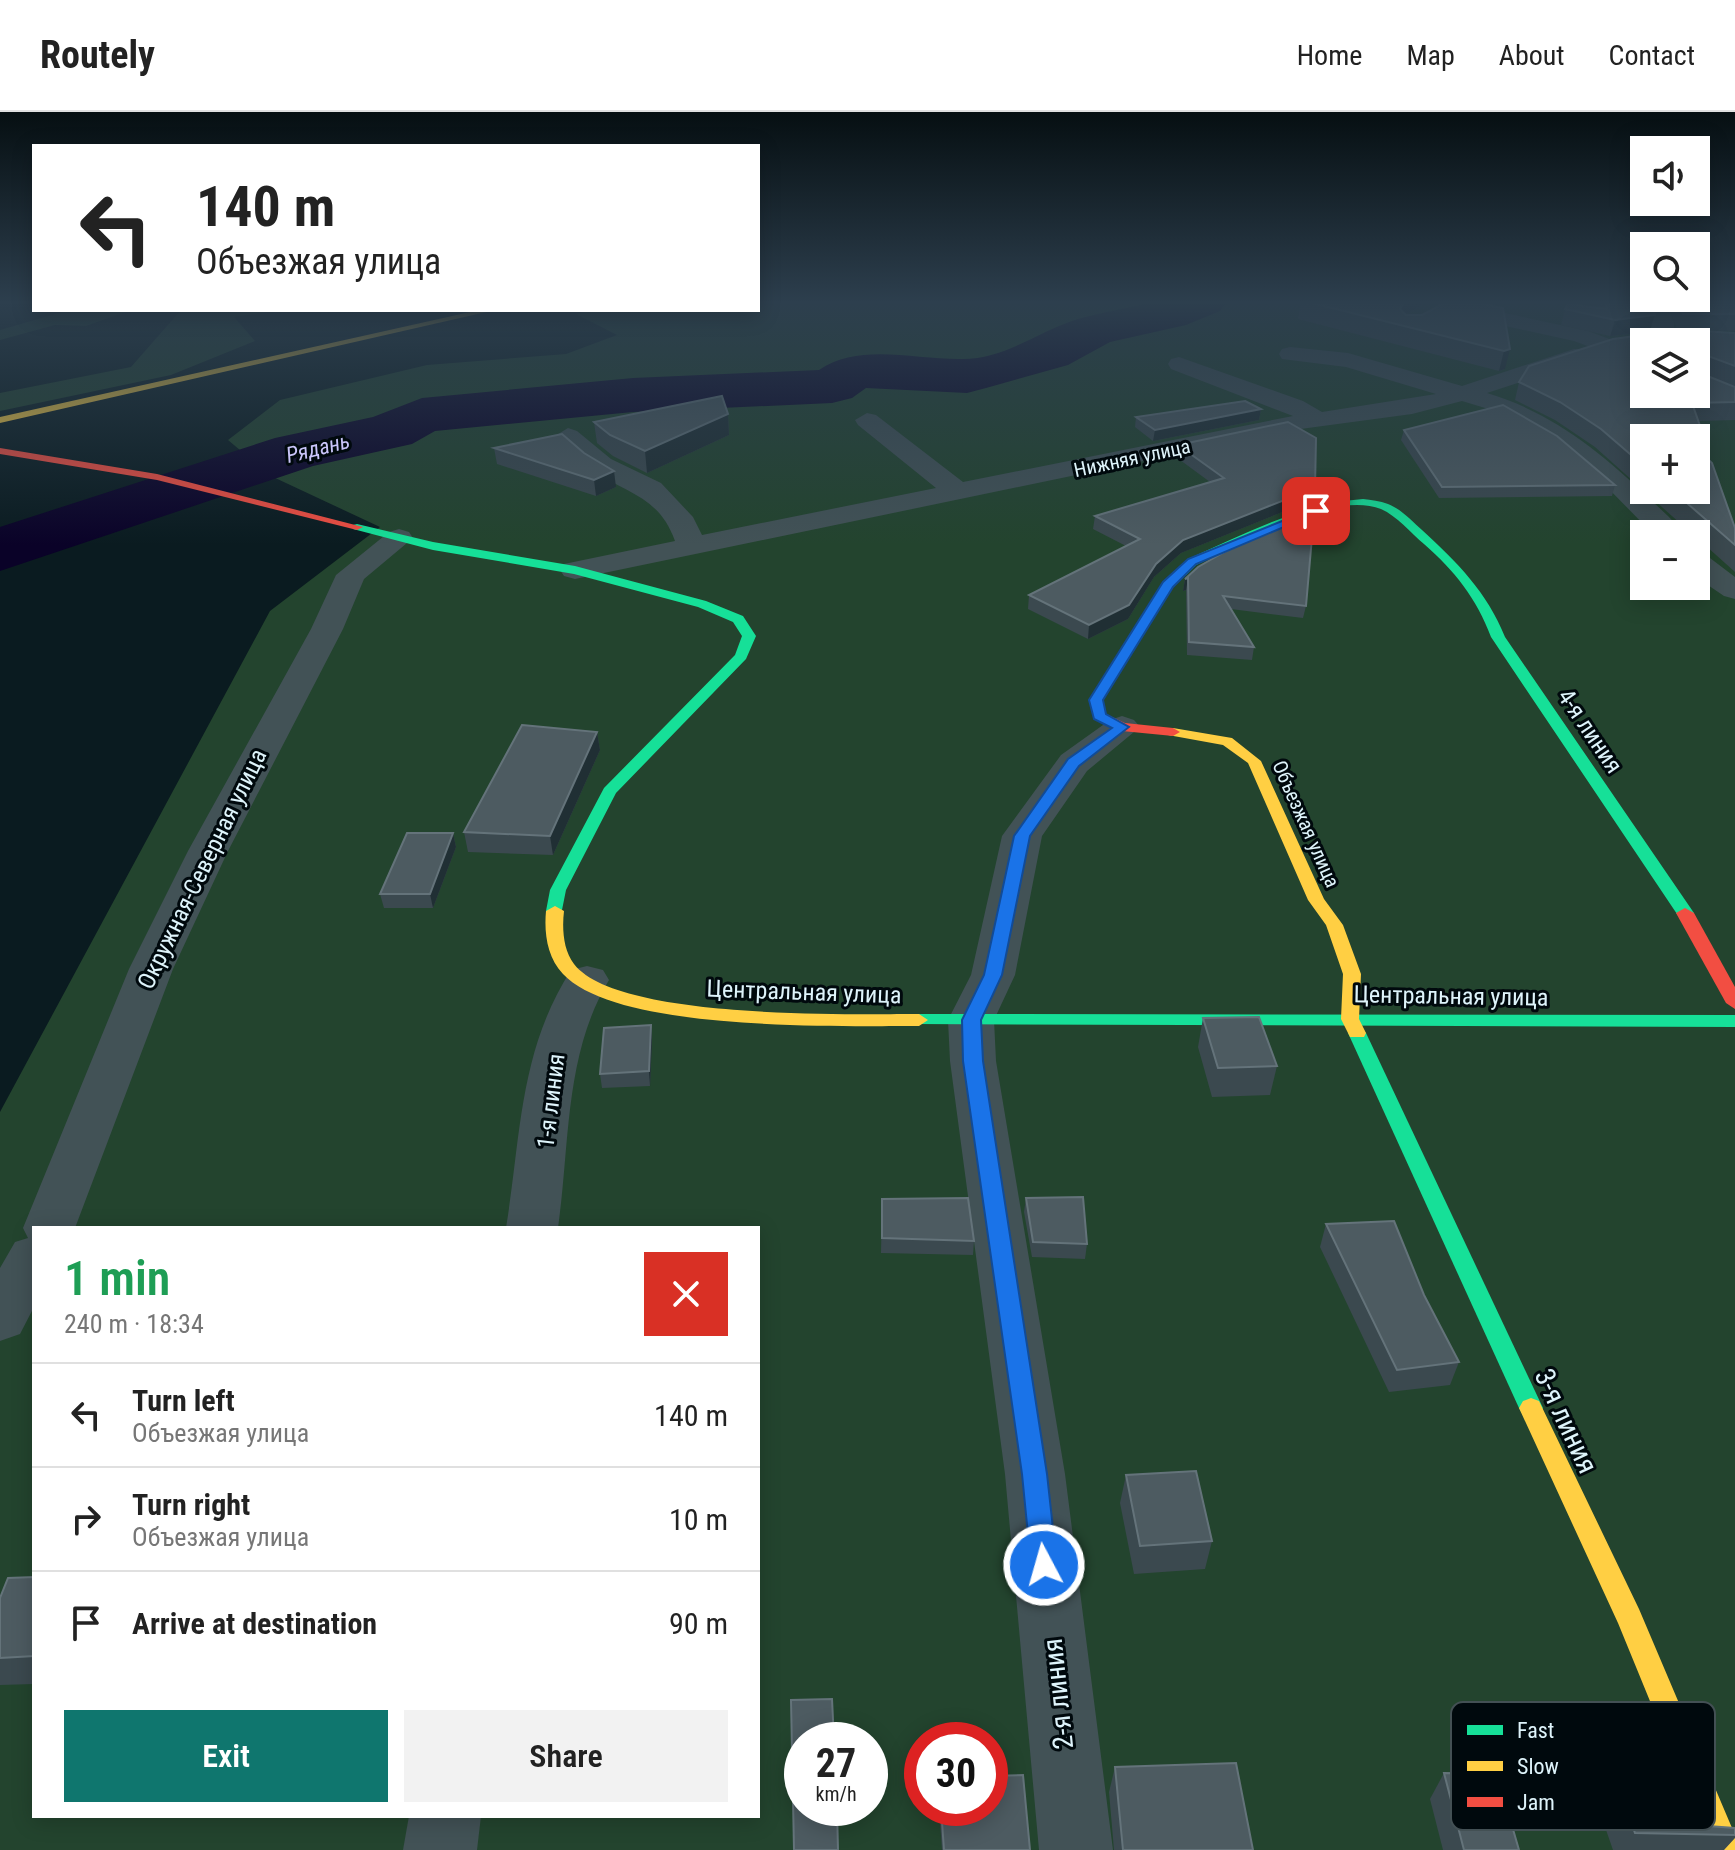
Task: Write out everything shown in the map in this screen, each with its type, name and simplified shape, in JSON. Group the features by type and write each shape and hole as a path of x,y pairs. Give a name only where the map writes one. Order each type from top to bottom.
{"street":[{"path":"0,420 169,382"},
{"path":"1229,382 1294,406 1318,420"},
{"path":"1418,382 1514,409 1565,439 1611,476 1655,520"},
{"name":"Нижняя улица","path":"575,570 793,523 959,493 1318,420 1412,407 1498,382"},
{"path":"867,420 959,493"},
{"path":"568,436 602,465 651,489 683,523 692,546"},
{"name":"Центральная улица","path":"0,451 157,477 399,538 575,570 702,604 738,619 749,636 741,656 609,791 558,890 552,934 571,972 620,997 703,1013 792,1020 1735,1021"},
{"name":"4-я линия","path":"1122,727 1099,716 1096,700 1168,585 1192,562 1295,518 1337,505 1363,502 1384,506 1447,559 1488,608 1498,637 1577,758 1644,849 1706,947 1735,1003"},
{"name":"Окружная-Северная улица","path":"50,1226 151,969 208,851 327,629 351,575 399,538"},
{"path":"1710,571 1735,590"},
{"name":"Объезжая улица","path":"1122,727 1201,734 1227,741 1254,761 1316,900 1334,925 1343,949 1352,974 1350,1019"},
{"name":"2-я линия","path":"1076,1850 1035,1474 973,1061 971,1020 993,975 1022,836 1074,763 1122,727"},
{"name":"1-я линия","path":"532,1226 559,1034 574,997 587,980"},
{"name":"3-я линия","path":"1350,1019 1629,1618 1664,1702"},
{"path":"0,1318 32,1261"},
{"path":"440,1850 445,1818"},
{"name":"3-я линия","path":"1715,1824 1726,1850"}],"green space":[{"path":"55,382 137,382 0,411 0,393"},
{"path":"355,382 1630,382 1630,408 1710,408 1710,382 1735,382 1735,1850 0,1850 0,1112 270,611 380,527 271,476 228,440 280,400"}],"building":[{"path":"1519,382 1630,382 1630,408 1694,408 1699,424 1630,424 1630,454 1601,429 1560,402"},
{"path":"1710,382 1723,382 1735,387 1735,402 1710,403"},
{"path":"722,396 728,414 645,451 610,435 594,422"},
{"path":"1245,401 1261,409 1155,430 1136,417"},
{"path":"1503,405 1557,436 1615,485 1442,487 1404,430"},
{"path":"1288,422 1316,438 1315,488 1183,540 1156,564 1129,605 1089,625 1029,595 1140,539 1095,516 1224,478 1178,445"},
{"path":"562,434 584,453 614,471 594,480 494,448"},
{"path":"1710,461 1735,528 1735,545 1688,504 1710,504"},
{"path":"1314,514 1306,606 1223,596 1254,647 1189,642 1188,578 1185,579 1198,567 1242,542"},
{"path":"522,725 597,732 550,836 464,832"},
{"path":"407,833 453,833 430,894 380,894"},
{"path":"1259,1017 1277,1066 1218,1068 1203,1018"},
{"path":"651,1025 649,1071 600,1074 604,1028"},
{"path":"1083,1197 1087,1244 1033,1242 1026,1198"},
{"path":"968,1198 974,1241 882,1238 882,1199"},
{"path":"1394,1221 1424,1295 1459,1362 1397,1370 1326,1224"},
{"path":"1196,1471 1212,1541 1140,1546 1126,1475"},
{"path":"32,1577 32,1656 0,1658 0,1598 8,1578"},
{"path":"832,1699 833,1722 791,1722 791,1700"},
{"path":"1236,1763 1253,1850 1123,1850 1115,1767"},
{"path":"1444,1773 1451,1773 1451,1800"},
{"path":"1008,1775 1023,1775 1030,1850 944,1850 942,1826 1008,1826"},
{"path":"794,1826 837,1826 838,1850 794,1850"},
{"path":"1735,1828 1735,1835 1635,1833 1634,1830"},
{"path":"1459,1830 1513,1830 1519,1850 1464,1850"}],"waterway":[{"name":"Рядань","path":"0,550 297,451 391,431 422,415 633,395 832,386 838,382"}],"traffic: fast":[{"path":"1182,572 1192,562 1314,510 1363,502 1383,506 1396,513 1442,553 1471,586 1487,611 1498,637 1685,913"},
{"path":"357,527 433,546 575,570 702,604 738,619 749,636 741,656 609,791 558,890 555,911"},
{"path":"919,1020 1735,1021"},
{"path":"1357,1033 1531,1408"}],"traffic: slow":[{"path":"0,420 169,382"},
{"path":"1173,732 1227,741 1254,761 1316,900 1334,925 1352,974 1350,1019 1357,1033"},
{"path":"555,911 556,944 562,960 572,973 602,990 642,1003 738,1016 919,1020"},
{"path":"1531,1408 1629,1618 1664,1702"},
{"path":"1715,1824 1726,1850"}],"traffic: jam":[{"path":"0,451 157,477 357,527"},
{"path":"1173,732 1122,727 1099,716 1096,700 1168,585 1182,572"},
{"path":"1685,913 1735,1003"}],"route":[{"path":"1044,1565 1035,1474 973,1061 971,1020 993,975 1022,836 1074,763 1122,727 1099,716 1096,700 1168,585 1192,562 1316,511"}]}
